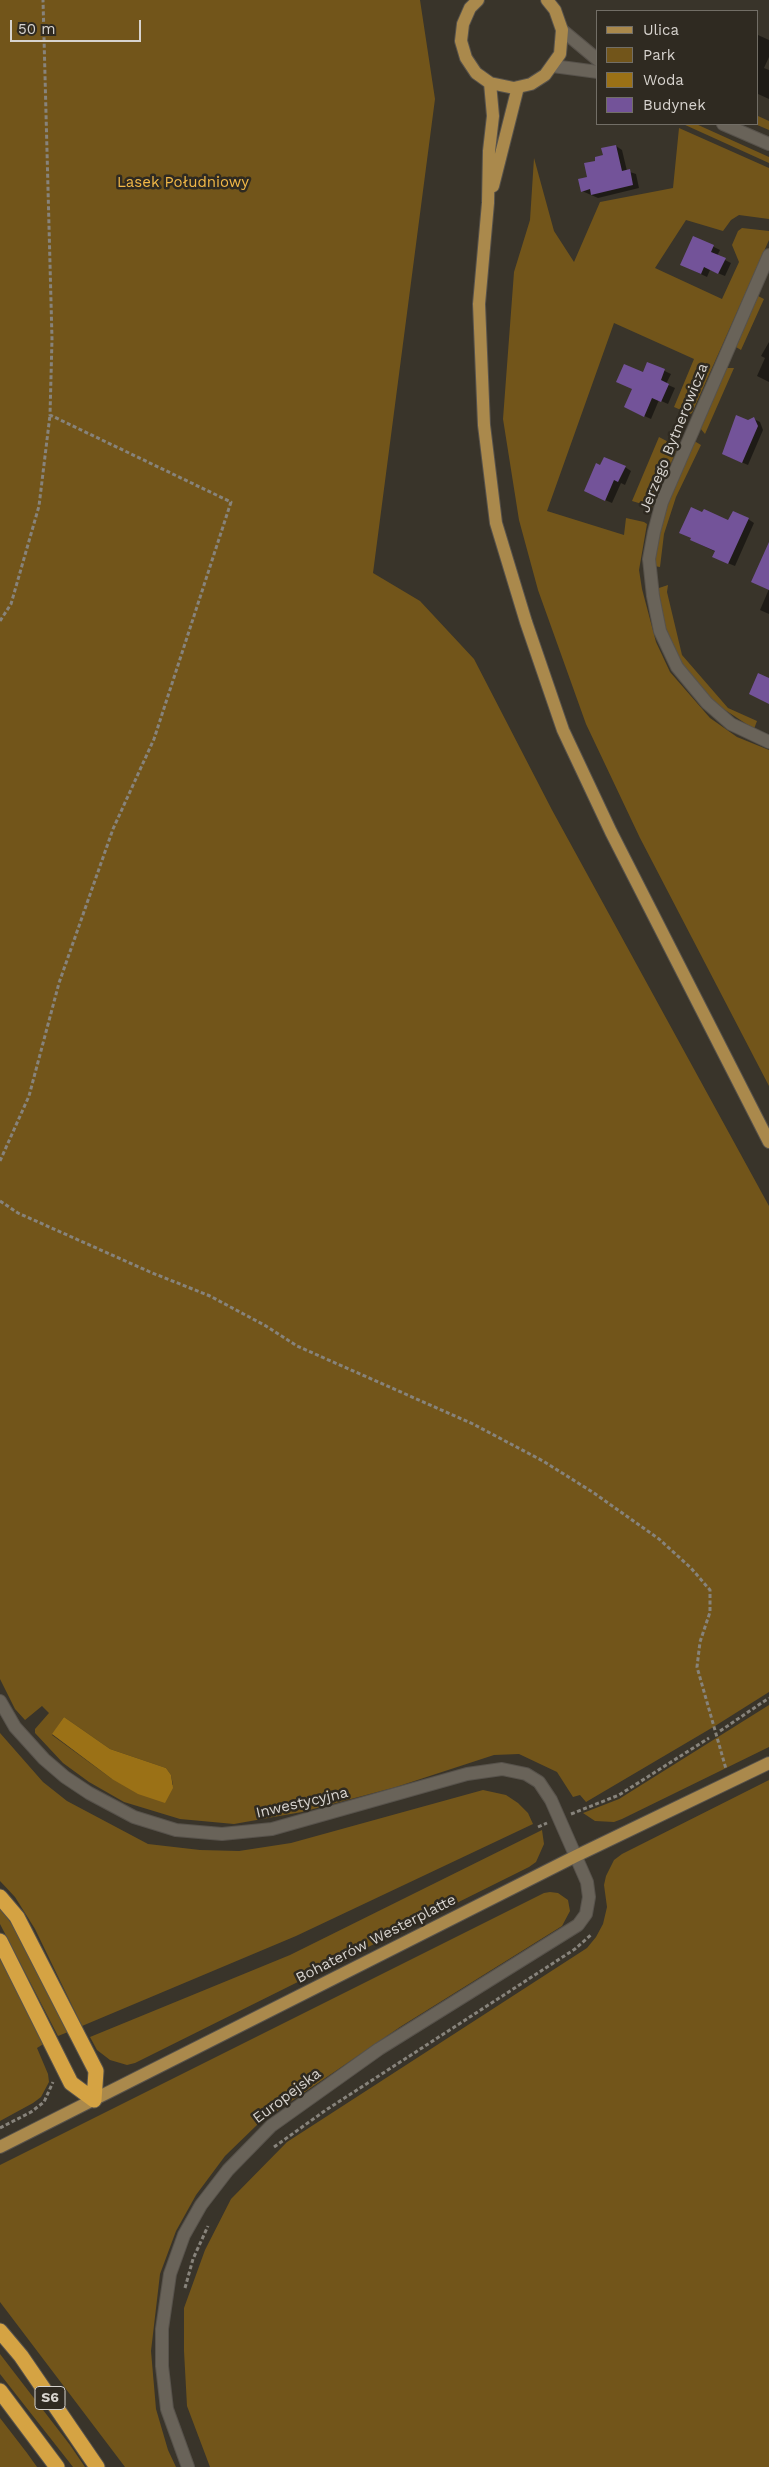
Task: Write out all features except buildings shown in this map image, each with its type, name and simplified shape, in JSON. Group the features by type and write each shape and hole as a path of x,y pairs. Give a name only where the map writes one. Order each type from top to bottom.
{"highway":[{"path":"0,1897 26,1933 96,2071 94,2100"},
{"path":"0,1941 71,2083 94,2100"},
{"name":"S6","path":"0,2331 21,2356 97,2467"},
{"name":"S6","path":"0,2391 57,2467"}],"main road":[{"path":"472,3 463,24 461,41 466,58 476,73 490,83 502,87 518,87 531,84 545,75 553,66 562,47 562,30 553,3"},
{"path":"490,83 494,116 489,151 488,203 479,304 484,425 496,522 526,622 571,747 611,832 769,1142"},
{"path":"488,203 518,87"},
{"name":"Bohaterów Westerplatte","path":"0,2147 576,1856 769,1763"}],"street":[{"path":"562,30 596,58"},
{"path":"553,66 596,72"},
{"path":"726,125 769,144"},
{"name":"Jerzego Bytnerowicza","path":"769,255 662,502 649,559 652,596 660,631 677,667 707,704 731,724 769,742"},
{"name":"Inwestycyjna","path":"0,1701 18,1730 44,1760 64,1777 88,1793 134,1817 176,1830 222,1834 272,1829 467,1774 502,1769 526,1774 539,1782 551,1800 576,1856"},
{"name":"Europejska","path":"188,2467 168,2410 162,2366 162,2329 170,2274 184,2235 202,2205 228,2170 271,2126 380,2049 578,1925 586,1914 589,1897 587,1882 576,1856"}],"path":[{"path":"0,621 11,604 39,506 50,416 52,339 43,0"},
{"path":"0,1161 29,1096 59,983 114,829 154,739 231,502 50,416"},
{"path":"0,1201 18,1213 150,1272 210,1296 266,1326 297,1346 473,1424 543,1461 594,1493 659,1539 691,1568 710,1590 710,1612 700,1642 697,1667 730,1782"},
{"path":"720,1731 769,1698"},
{"path":"579,1811 626,1791 709,1738"},
{"path":"271,2149 326,2110 575,1949 595,1930"},
{"path":"0,2128 31,2112 44,2102 52,2088 54,2074"},
{"path":"182,2295 193,2259 212,2218"}],"green space":[{"name":"Lasek Południowy","path":"0,0 420,0 435,99 373,573 420,601 474,659 552,810 769,1206 769,1692 586,1802 580,1795 573,1797 557,1772 519,1754 494,1755 396,1787 302,1812 234,1824 180,1819 124,1802 89,1782 63,1763 35,1733 35,1729 49,1713 42,1706 25,1720 15,1709 0,1679","holes":["64,1717 110,1749 166,1768 171,1775 173,1785 112,1779 52,1735"]},
{"path":"759,116 769,121 769,130 757,125 759,125"},
{"path":"685,125 698,125 769,157 769,163"},
{"path":"679,128 769,168 769,219 739,215 731,220 723,231 686,220 655,268 722,299 739,262 732,245 738,231 742,228 769,231 769,240 692,413 690,414 674,407 694,359 614,323 547,511 624,535 626,518 647,524 639,570 656,642 670,672 710,718 737,737 769,750 769,1086 640,838 586,724 538,590 519,520 503,419 514,272 530,220 534,158 554,231 574,262 600,202 673,188"},
{"path":"758,296 764,299 741,350 736,347"},
{"path":"727,368 734,368 705,434 700,428"},
{"path":"659,437 678,447 652,507 632,501"},
{"path":"696,442 701,445 676,497 664,534 660,567 654,566 655,552 669,498 693,443"},
{"path":"668,585 667,592 682,655 728,708 757,721 754,729 719,706 700,688 684,667 673,647 662,618 658,591 659,588"},
{"path":"769,1705 769,1747 614,1822 595,1821 583,1813 619,1799"},
{"path":"0,1733 43,1782 67,1801 148,1844 200,1850 239,1851 291,1843 483,1790 506,1795 518,1803 528,1813 533,1824 296,1936 82,2026 35,1929 15,1897 0,1881"},
{"path":"769,1780 769,2467 210,2467 187,2406 184,2308 205,2250 231,2199 287,2142 587,1948 603,1924 607,1907 604,1885 614,1860 622,1854"},
{"path":"542,1830 544,1844 536,1862 529,1867 135,2063 127,2065 110,2060 97,2050 90,2037 290,1955"},
{"path":"544,1893 558,1893 568,1900 570,1911 562,1926 400,2027 258,2124 225,2156 196,2195 176,2231 160,2274 151,2351 156,2409 168,2450 176,2467 125,2467 0,2302 0,2165"},
{"path":"0,1908 16,1930 68,2032 58,2036 0,1924"},
{"path":"0,1959 45,2043 37,2048 48,2074 49,2082 41,2097 0,2121"},
{"path":"0,2354 85,2467 73,2467 0,2374"},
{"path":"0,2418 27,2453 37,2467 0,2467"}],"water":[{"path":"64,1717 110,1749 166,1768 171,1775 173,1788 165,1803 138,1794 112,1779 52,1734"}]}
